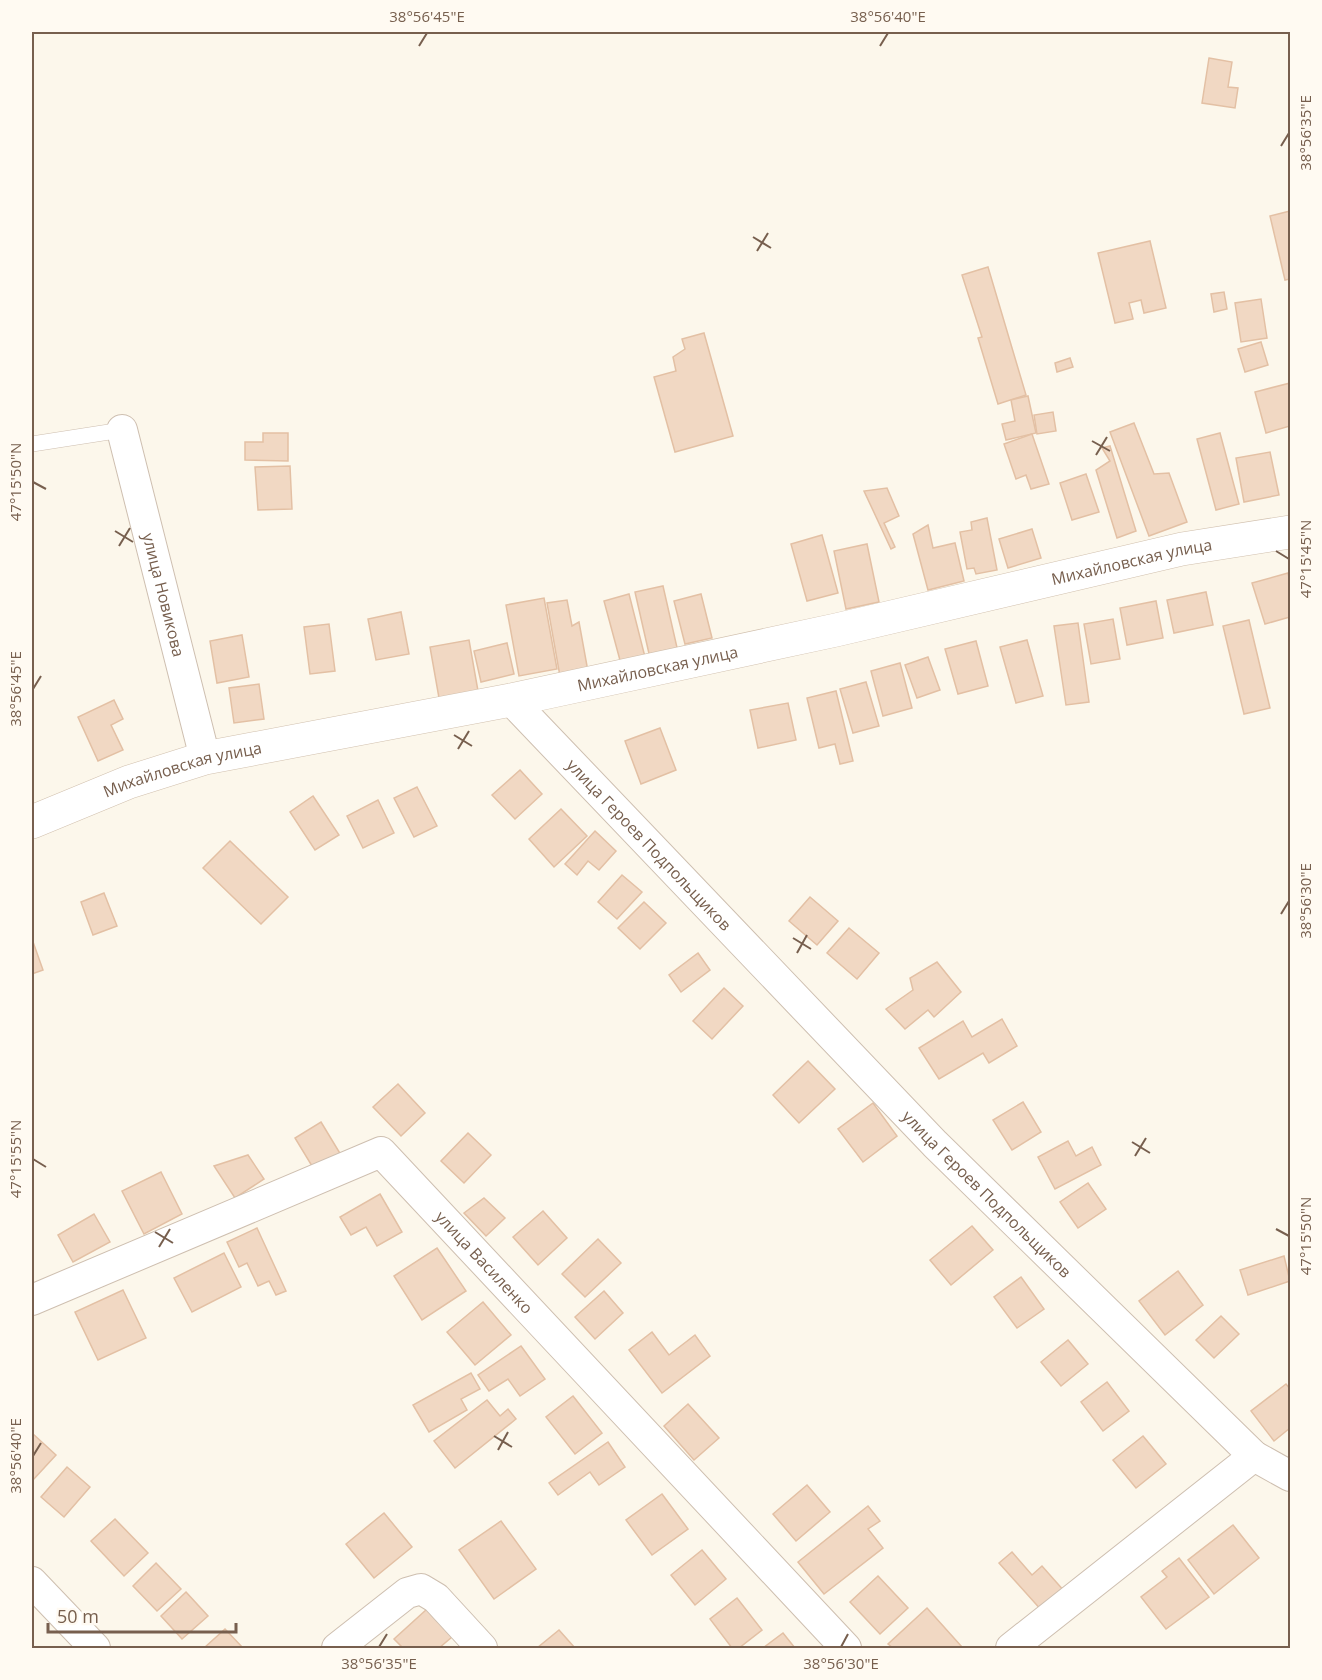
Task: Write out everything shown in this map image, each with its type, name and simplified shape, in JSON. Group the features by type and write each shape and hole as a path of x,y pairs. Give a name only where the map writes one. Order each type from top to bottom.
{"street":[{"name":"улица Новикова","path":"122,430 205,758"},
{"name":"Михайловская улица","path":"32,822 129,782 205,758 511,700 836,630 1182,549 1290,532"},
{"name":"улица Героев Подпольщиков","path":"511,700 935,1144 1254,1456 1290,1476"},
{"name":"улица Василенко","path":"32,1300 381,1152 846,1648"},
{"path":"1011,1648 1254,1456"},
{"path":"32,1582 96,1648"},
{"path":"337,1648 407,1593 421,1589 436,1598 482,1648"}],"lane":[{"path":"32,444 122,430"}],"building":[{"path":"1209,58 1232,62 1228,87 1238,88 1235,108 1202,103"},
{"path":"1290,211 1290,279 1285,280 1270,216"},
{"path":"1150,241 1166,308 1144,313 1141,300 1129,303 1133,319 1115,323 1098,253"},
{"path":"988,267 1026,395 998,404 978,338 982,337 962,275"},
{"path":"1224,292 1227,309 1214,312 1211,294"},
{"path":"1261,299 1267,338 1241,342 1235,303"},
{"path":"704,333 733,436 675,452 654,377 676,371 673,357 685,349 682,339"},
{"path":"1261,342 1268,365 1245,372 1238,349"},
{"path":"1070,358 1073,367 1057,372 1055,363"},
{"path":"1290,383 1290,426 1266,433 1255,392"},
{"path":"1028,396 1036,433 1006,440 1002,424 1015,421 1011,400"},
{"path":"1053,412 1056,431 1037,434 1034,415"},
{"path":"1134,423 1154,474 1169,473 1187,522 1149,536 1110,432"},
{"path":"263,433 288,433 288,461 245,460 245,442 263,442"},
{"path":"1220,433 1239,504 1216,510 1197,439"},
{"path":"1032,434 1049,484 1031,489 1026,475 1016,479 1004,444"},
{"path":"1110,446 1136,531 1117,538 1096,470 1110,461 1102,448"},
{"path":"1270,452 1279,495 1244,502 1236,458"},
{"path":"290,466 292,509 258,510 255,467"},
{"path":"1086,474 1099,512 1072,520 1060,483"},
{"path":"887,488 899,516 884,523 895,547 891,549 864,491"},
{"path":"987,518 997,570 976,574 974,568 967,569 960,532 972,530 971,522"},
{"path":"928,525 933,548 955,543 964,581 928,590 913,534"},
{"path":"1032,529 1041,558 1008,568 999,539"},
{"path":"822,535 838,593 807,601 791,544"},
{"path":"867,544 879,602 846,609 834,551"},
{"path":"1288,573 1290,617 1265,624 1252,583"},
{"path":"663,586 678,652 650,658 635,592"},
{"path":"1206,592 1213,625 1174,633 1167,600"},
{"path":"629,594 645,657 621,664 604,601"},
{"path":"701,594 712,638 685,644 674,601"},
{"path":"544,598 557,669 519,676 506,605"},
{"path":"567,600 572,626 579,622 589,677 561,682 547,603"},
{"path":"1156,601 1163,638 1127,645 1120,608"},
{"path":"401,612 409,654 376,660 368,619"},
{"path":"1113,619 1120,659 1091,664 1084,624"},
{"path":"1249,620 1270,708 1244,714 1223,626"},
{"path":"1078,623 1089,702 1066,705 1054,626"},
{"path":"329,624 335,671 310,674 304,627"},
{"path":"242,635 249,677 217,683 210,641"},
{"path":"469,640 478,691 439,698 430,647"},
{"path":"1027,640 1043,696 1016,703 1000,647"},
{"path":"976,641 988,686 958,694 945,649"},
{"path":"507,643 514,674 481,682 474,651"},
{"path":"928,657 940,690 917,698 905,665"},
{"path":"900,663 912,708 883,716 871,671"},
{"path":"866,682 879,726 853,733 840,689"},
{"path":"259,684 264,719 234,723 229,688"},
{"path":"836,691 853,761 840,764 835,744 819,748 807,698"},
{"path":"114,700 123,719 111,725 123,750 98,761 78,717"},
{"path":"788,703 796,740 758,748 750,710"},
{"path":"660,728 676,770 641,784 625,741"},
{"path":"520,770 542,794 515,819 492,795"},
{"path":"417,787 437,826 414,837 394,798"},
{"path":"313,796 339,835 315,850 290,812"},
{"path":"378,800 394,833 363,848 347,816"},
{"path":"561,809 587,836 554,867 529,839"},
{"path":"595,831 616,851 599,870 588,861 577,875 565,864"},
{"path":"230,841 288,897 261,924 203,868"},
{"path":"622,875 642,892 617,919 598,902"},
{"path":"104,893 117,926 93,935 81,902"},
{"path":"810,897 838,921 817,945 789,921"},
{"path":"644,902 666,923 640,949 618,928"},
{"path":"849,928 879,953 857,979 827,953"},
{"path":"32,939 43,970 32,974"},
{"path":"698,953 710,970 681,992 669,975"},
{"path":"937,962 961,992 934,1017 928,1010 905,1029 886,1009 913,990 910,978"},
{"path":"724,988 743,1006 712,1039 693,1021"},
{"path":"1002,1019 1017,1046 989,1063 983,1053 939,1079 919,1048 963,1021 972,1037"},
{"path":"808,1061 835,1089 799,1123 773,1095"},
{"path":"398,1084 425,1113 401,1136 373,1107"},
{"path":"1023,1102 1041,1132 1012,1150 993,1120"},
{"path":"873,1103 897,1136 863,1162 838,1129"},
{"path":"321,1122 341,1155 315,1171 295,1138"},
{"path":"468,1133 491,1155 464,1183 441,1161"},
{"path":"1068,1141 1076,1156 1092,1147 1101,1165 1055,1189 1038,1157"},
{"path":"248,1155 264,1179 235,1198 214,1166"},
{"path":"161,1172 182,1214 144,1234 122,1191"},
{"path":"1088,1183 1106,1209 1078,1228 1060,1202"},
{"path":"380,1194 402,1232 377,1246 366,1227 351,1235 340,1217"},
{"path":"484,1198 505,1218 486,1236 464,1213"},
{"path":"543,1211 567,1238 538,1265 513,1237"},
{"path":"94,1214 110,1242 73,1262 58,1235"},
{"path":"972,1226 993,1250 951,1285 930,1260"},
{"path":"257,1228 286,1291 276,1295 269,1281 258,1286 247,1263 239,1267 227,1242"},
{"path":"598,1239 621,1263 585,1297 562,1274"},
{"path":"437,1248 466,1291 422,1320 394,1276"},
{"path":"224,1253 241,1287 192,1312 174,1278"},
{"path":"1284,1256 1290,1281 1248,1295 1240,1270"},
{"path":"1178,1271 1203,1305 1165,1335 1139,1301"},
{"path":"1021,1277 1044,1309 1017,1328 994,1297"},
{"path":"123,1290 146,1338 98,1360 75,1312"},
{"path":"604,1291 623,1313 595,1339 575,1317"},
{"path":"483,1302 511,1335 475,1365 447,1332"},
{"path":"1221,1316 1239,1334 1214,1358 1196,1340"},
{"path":"652,1332 669,1355 695,1335 710,1356 662,1393 629,1350"},
{"path":"1068,1340 1088,1364 1061,1386 1041,1362"},
{"path":"521,1346 545,1379 520,1396 508,1379 489,1391 478,1375"},
{"path":"471,1373 480,1389 461,1399 467,1410 429,1432 413,1405"},
{"path":"1107,1382 1129,1411 1103,1431 1081,1402"},
{"path":"1286,1384 1290,1389 1290,1428 1274,1441 1251,1411"},
{"path":"573,1396 602,1433 575,1454 546,1417"},
{"path":"487,1400 500,1416 508,1409 516,1419 455,1468 434,1441"},
{"path":"688,1404 719,1438 694,1460 664,1426"},
{"path":"32,1433 56,1455 33,1480 32,1478"},
{"path":"1143,1436 1166,1464 1136,1488 1113,1460"},
{"path":"608,1442 625,1467 599,1485 590,1472 558,1495 549,1483"},
{"path":"67,1467 90,1487 64,1517 41,1497"},
{"path":"807,1485 830,1512 796,1541 773,1514"},
{"path":"662,1494 688,1529 652,1555 626,1520"},
{"path":"868,1506 880,1521 868,1529 883,1548 824,1594 798,1562"},
{"path":"384,1513 412,1547 374,1578 346,1544"},
{"path":"115,1519 148,1553 124,1576 91,1541"},
{"path":"501,1521 536,1569 494,1599 459,1550"},
{"path":"1233,1525 1259,1558 1214,1594 1188,1560"},
{"path":"702,1550 726,1579 695,1605 671,1575"},
{"path":"1012,1552 1032,1575 1042,1566 1065,1592 1043,1612 999,1563"},
{"path":"1179,1558 1209,1597 1166,1629 1141,1597 1167,1577 1162,1571"},
{"path":"156,1563 181,1589 157,1611 133,1586"},
{"path":"878,1576 908,1608 880,1634 850,1602"},
{"path":"186,1592 208,1616 182,1639 161,1616"},
{"path":"737,1598 762,1630 739,1648 732,1648 710,1619"},
{"path":"927,1608 962,1647 893,1648 888,1644"},
{"path":"427,1609 452,1637 439,1648 403,1648 394,1639"},
{"path":"225,1629 243,1648 204,1648"},
{"path":"559,1630 575,1648 537,1648"},
{"path":"783,1633 795,1648 763,1648"}]}
